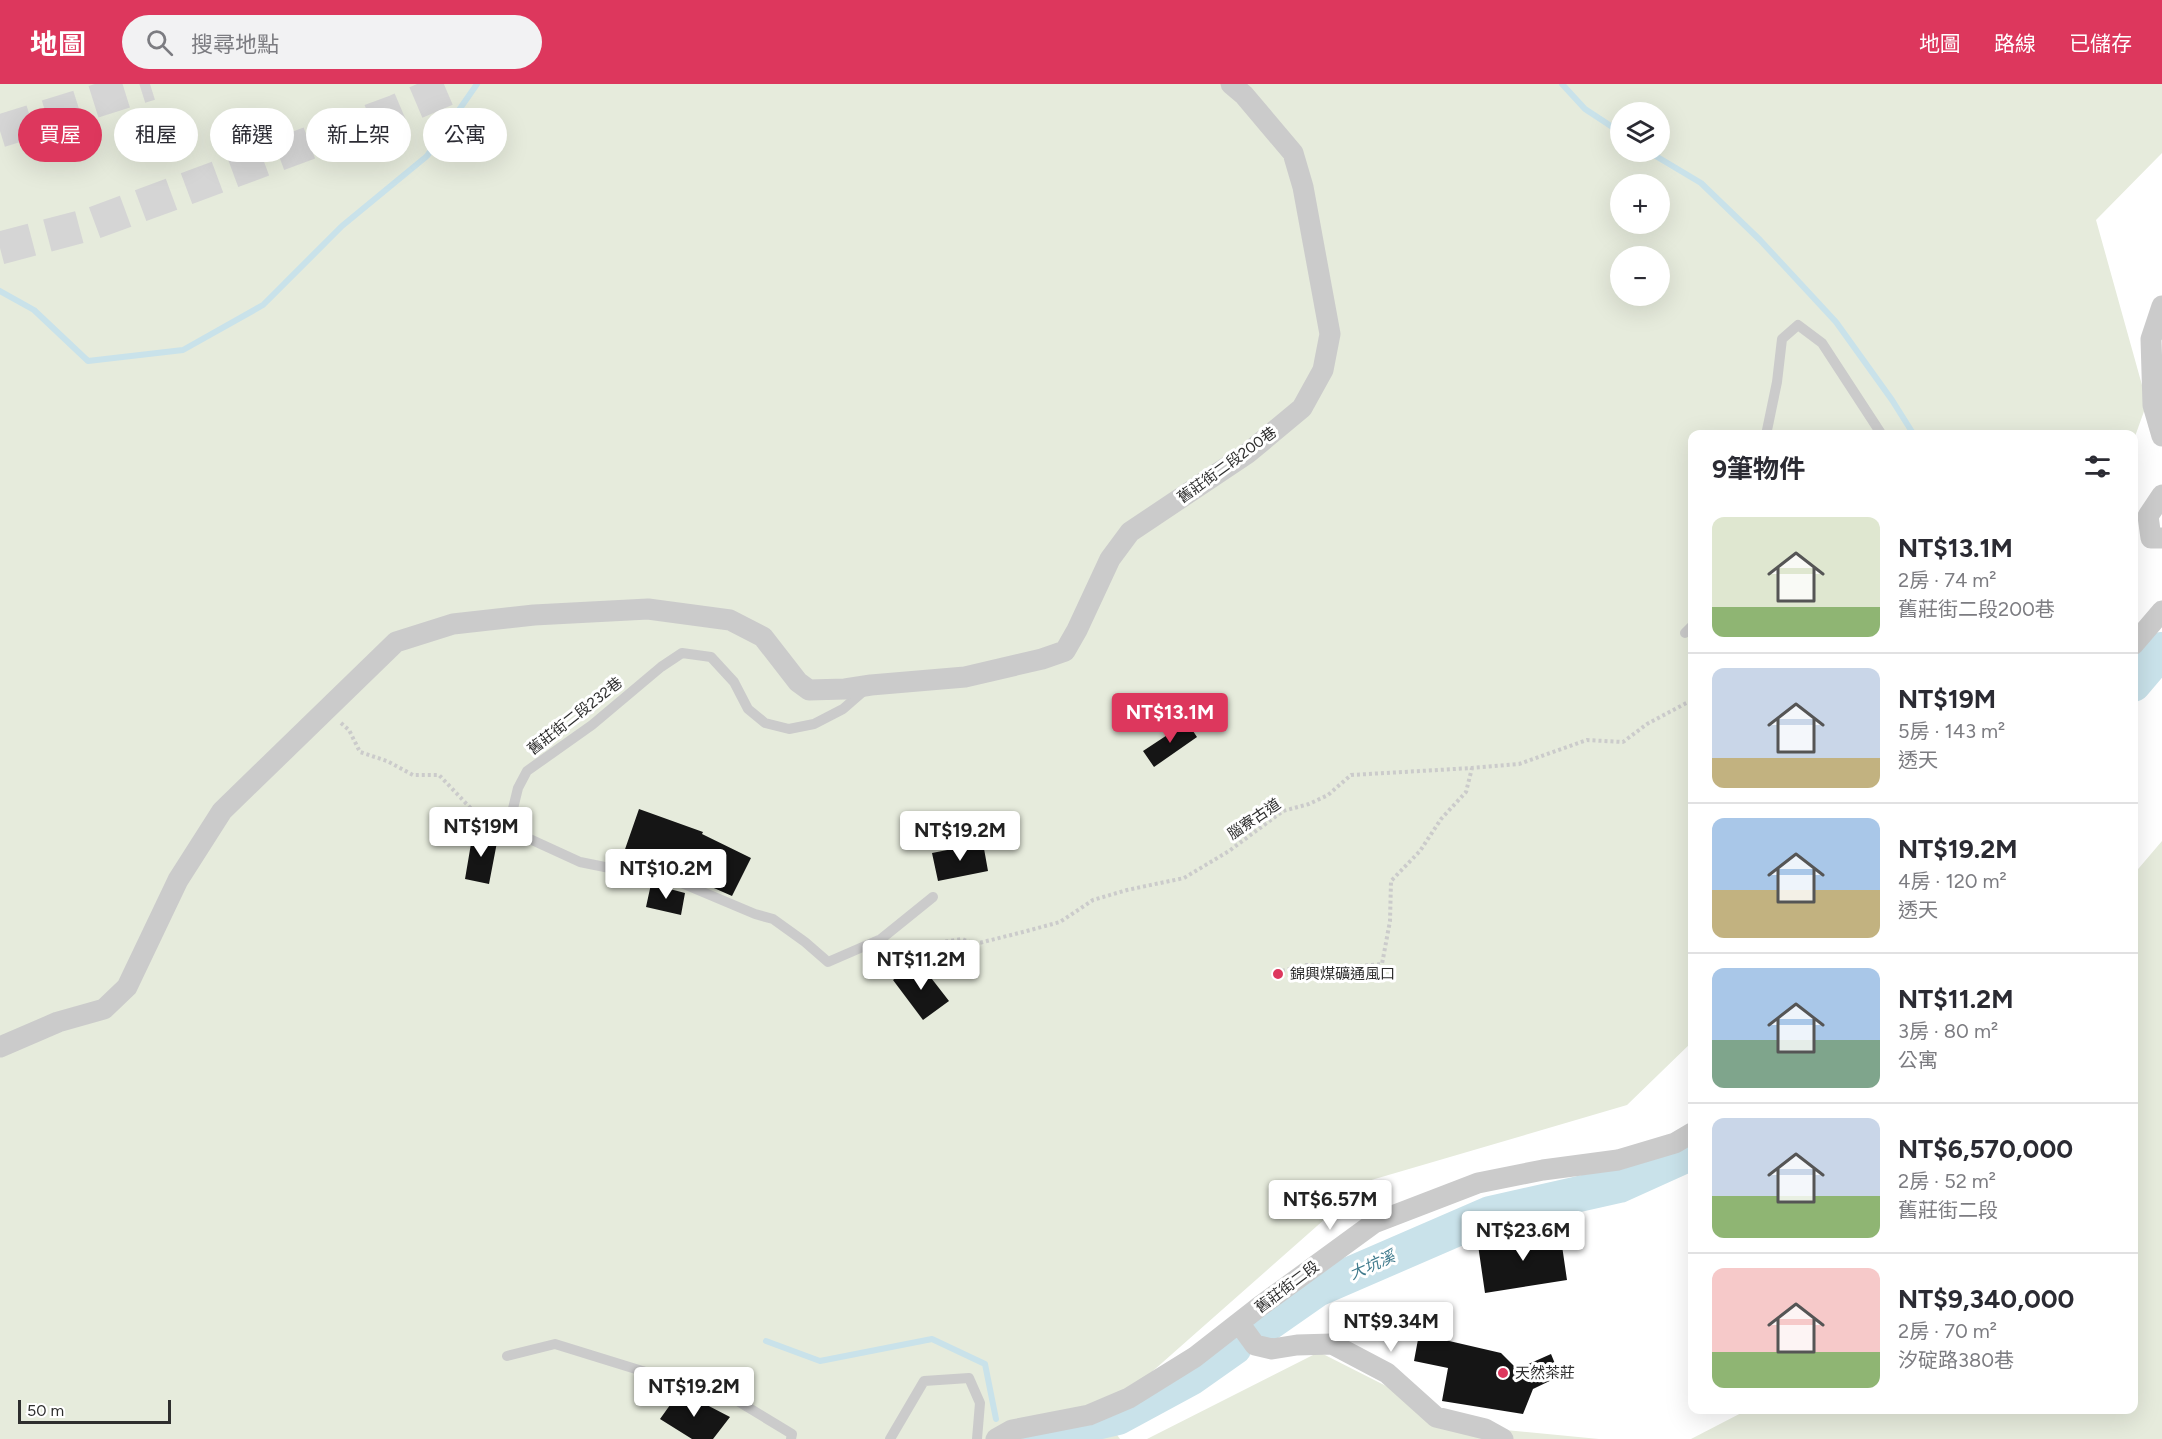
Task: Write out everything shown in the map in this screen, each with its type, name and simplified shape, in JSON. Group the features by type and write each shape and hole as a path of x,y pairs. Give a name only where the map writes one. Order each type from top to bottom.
{"street":[{"name":"舊莊街二段200巷","path":"328,710 396,642 453,624 534,615 648,609 730,620 763,637 798,682 809,690 845,689 965,677 1041,660 1065,651 1110,559 1130,532 1239,459 1302,408 1323,370 1330,334 1303,187 1293,153 1244,95 1231,84"},
{"path":"2162,306 2151,339 2152,405 2162,436"},
{"path":"2162,495 2148,516 2151,538 2162,538"},
{"path":"2138,639 2162,611"},
{"path":"0,1047 58,1022 104,1009 127,987 178,880 222,811 328,710"},
{"name":"舊莊街二段","path":"996,1439 1012,1430 1089,1415 1129,1398 1195,1357 1374,1223 1478,1183 1543,1170 1618,1160 1675,1143 1688,1135"},
{"path":"1239,1323 1255,1345 1272,1349 1297,1345 1332,1344 1387,1373 1436,1416 1485,1429 1503,1439"}],"lane":[{"path":"1767,430 1777,382 1782,339 1798,325 1822,343 1879,430"},
{"name":"舊莊街二段232巷","path":"509,823 518,788 527,771 592,725 661,667 682,654 711,657 734,682 748,709 765,723 789,729 814,724 843,709 871,685"},
{"path":"509,823 508,829 580,862 679,882 755,914 773,919 805,942 828,963 880,939 933,897"},
{"path":"507,1356 555,1344 736,1400 792,1434 791,1439"},
{"path":"890,1439 924,1381 969,1378 980,1402 978,1439"}],"path":[{"name":"腦寮古道","path":"880,958 923,945 962,939 975,944 1023,933 1060,922 1093,900 1184,878 1229,851 1283,811 1309,804 1328,795 1351,775 1519,764 1587,740 1623,742 1647,724 1688,702"},
{"path":"328,710 349,730 360,752 387,761 413,774 439,775 482,820 509,823"},
{"path":"1282,971 1306,964 1346,967 1382,964 1390,921 1391,881 1420,851 1441,819 1466,792 1472,768"}],"shaded area":[{"path":"0,84 2162,84 2162,153 2096,220 2147,403 2137,430 1688,430 1688,1046 1627,1105 1368,1181 1103,1415 1120,1439 0,1439"},
{"path":"2162,841 2162,1439 1691,1439 1739,1414 2138,1414 2138,869"},
{"path":"1319,1352 1465,1426 1599,1439 1147,1439"}],"building":[{"path":"1187,722 1197,737 1154,767 1143,751"},
{"path":"639,809 703,832 702,834 751,858 732,896 689,877 654,869 655,866 623,855"},
{"path":"473,832 498,837 489,884 465,879"},
{"path":"983,843 988,871 938,881 932,853"},
{"path":"651,884 685,893 681,915 646,907"},
{"path":"918,961 949,1001 923,1020 893,980"},
{"path":"1560,1232 1567,1280 1485,1293 1478,1245"},
{"name":"天然茶莊","path":"1419,1334 1501,1353 1517,1369 1551,1354 1560,1376 1533,1389 1523,1414 1442,1401 1448,1368 1414,1361"},
{"path":"680,1391 730,1417 713,1439 692,1439 660,1419"}],"waterway":[{"path":"0,291 34,310 88,361 183,350 263,305 342,226 427,156 477,84"},
{"path":"1562,84 1585,109 1610,125"},
{"path":"1666,162 1701,183 1760,240 1836,322 1911,430"},
{"name":"大坑溪","path":"2138,678 2162,650"},
{"name":"大坑溪","path":"1264,1326 1317,1289 1490,1214 1619,1185 1688,1154"},
{"path":"766,1341 820,1361 932,1339 985,1364 996,1419"},
{"name":"大坑溪","path":"1022,1439 1118,1417 1190,1378 1234,1347"}],"tunnel":[{"path":"0,131 150,84"},
{"path":"0,248 91,224 396,111 459,84"}],"place":[{"name":"錦興煤礦通風口","path":"1278,974"},
{"name":"天然茶莊","path":"1503,1373"}]}
